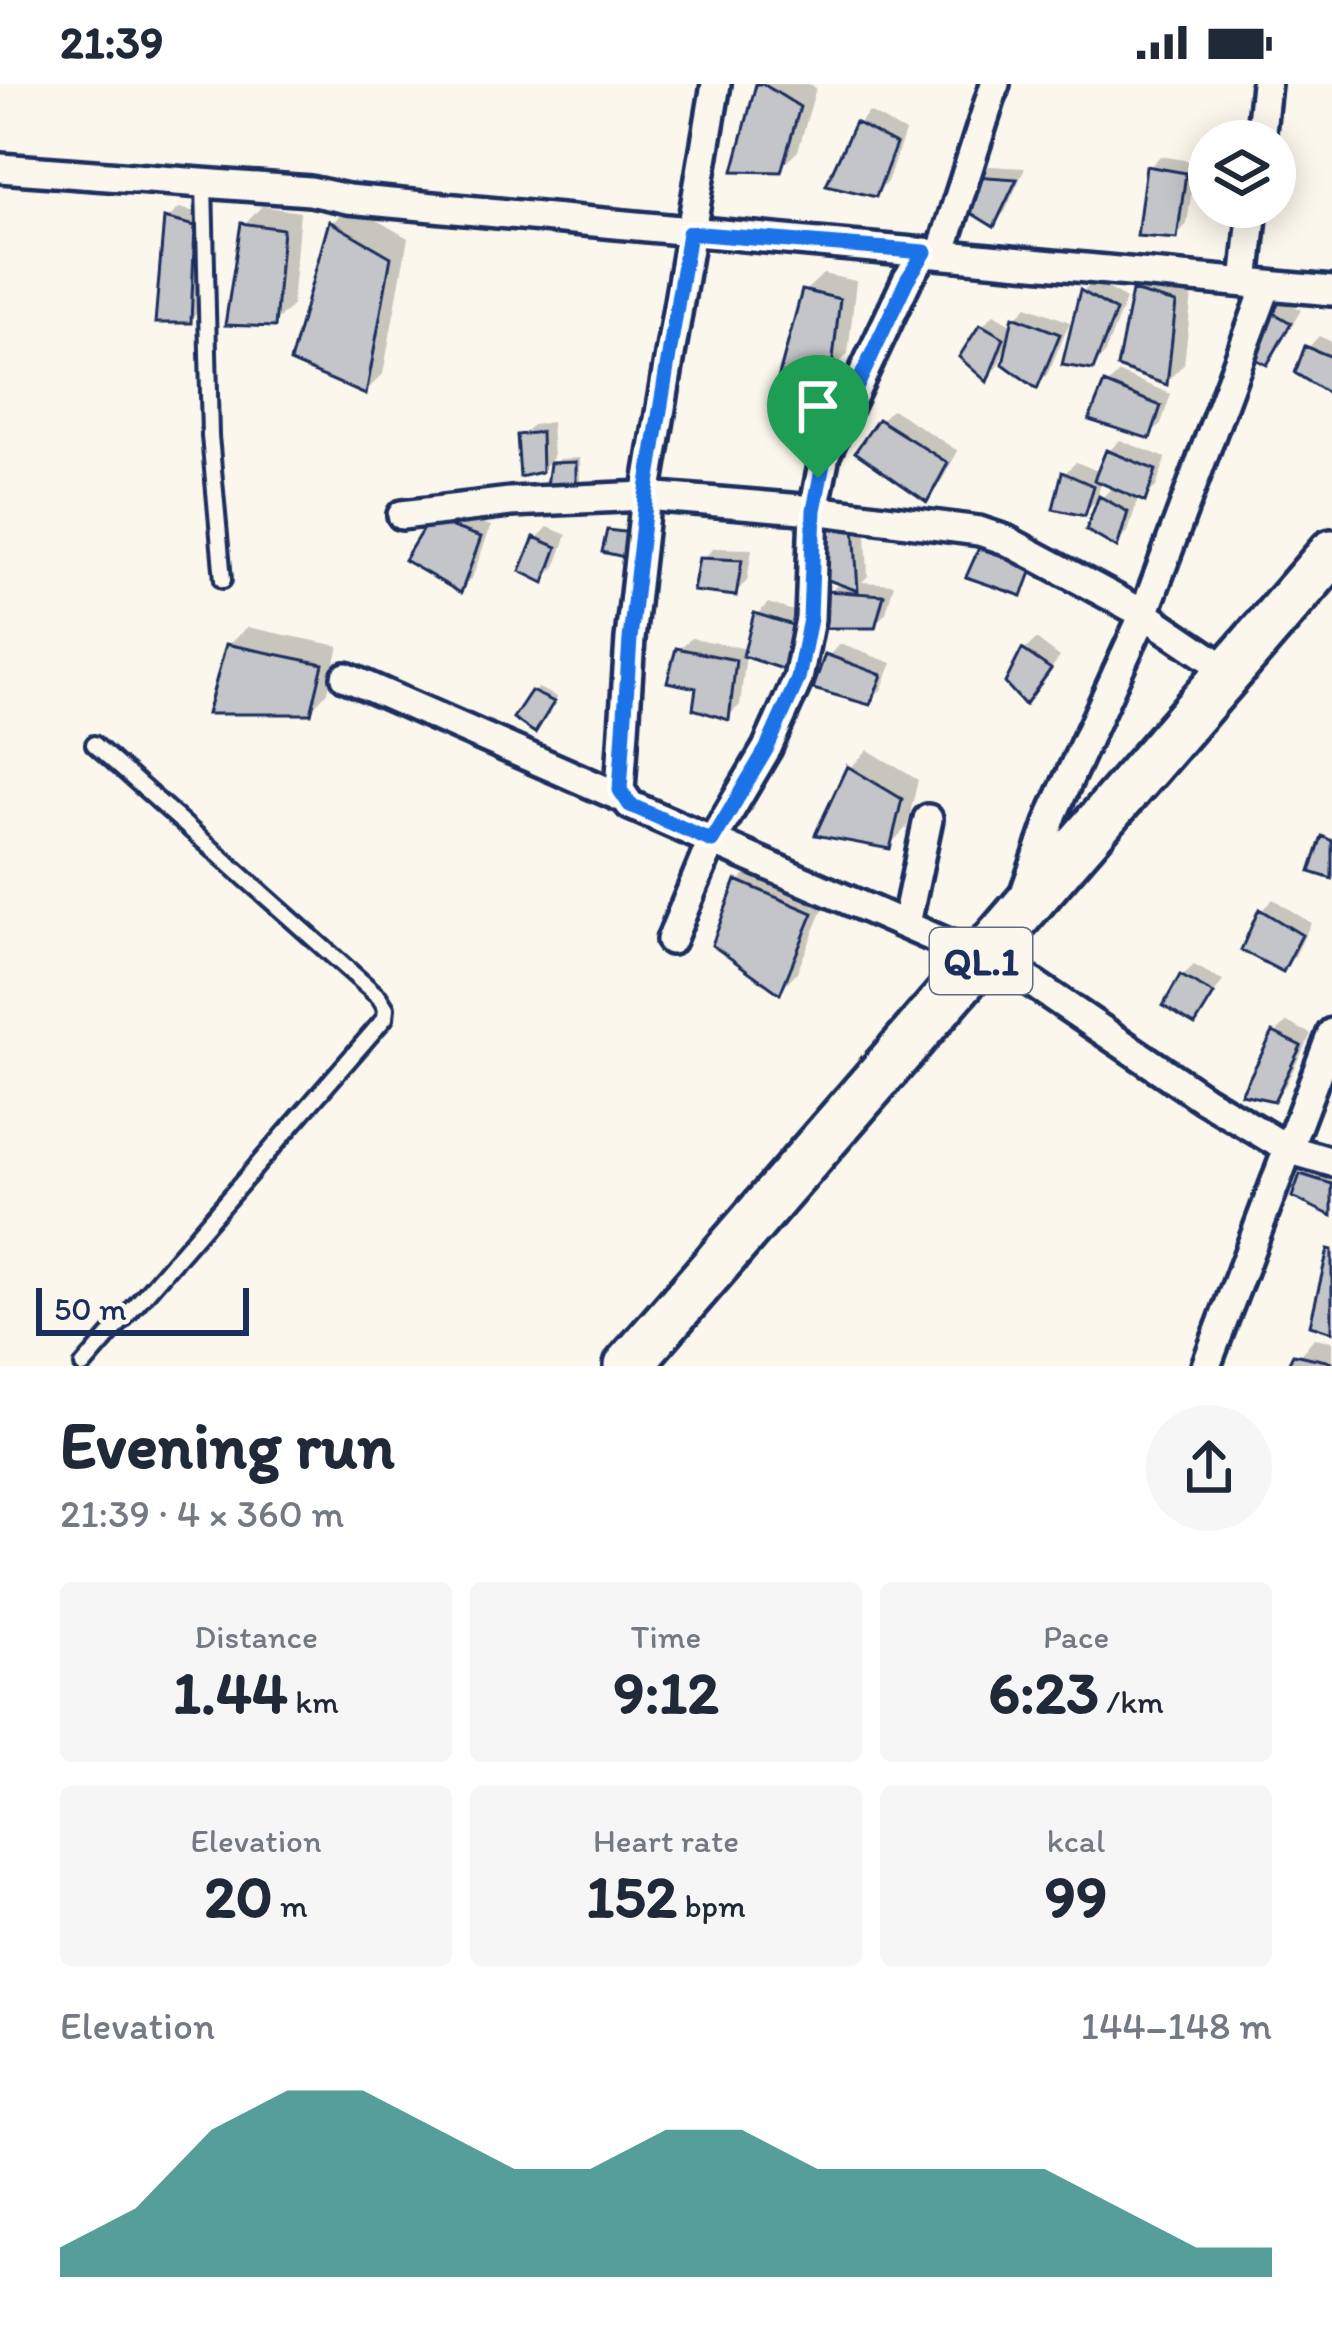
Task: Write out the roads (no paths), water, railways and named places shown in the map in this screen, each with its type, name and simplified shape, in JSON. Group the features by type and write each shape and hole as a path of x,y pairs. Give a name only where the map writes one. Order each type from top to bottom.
{"highway":[{"name":"QL.1","path":"628,1366 1332,554"}],"street":[{"path":"623,798 630,639 646,496 716,84"},
{"path":"671,940 712,841 767,748 798,679 810,619 814,510 821,466 835,428 907,280 933,253 995,84"},
{"path":"1262,120 1266,84"},
{"path":"0,169 310,191 349,199 689,233 1332,291"},
{"path":"1017,917 1053,814 1144,614 1256,284 1254,228"},
{"path":"402,515 510,502 646,496 980,531 1006,540 1144,614 1231,672"},
{"path":"346,677 712,841 986,956 1204,1099 1288,1149 1332,1162"},
{"path":"906,924 928,819"},
{"path":"1206,1366 1332,1033"}],"lane":[{"path":"204,183 210,436 223,580"},
{"path":"83,1366 370,1036 385,1018 386,1008 94,744"}]}
